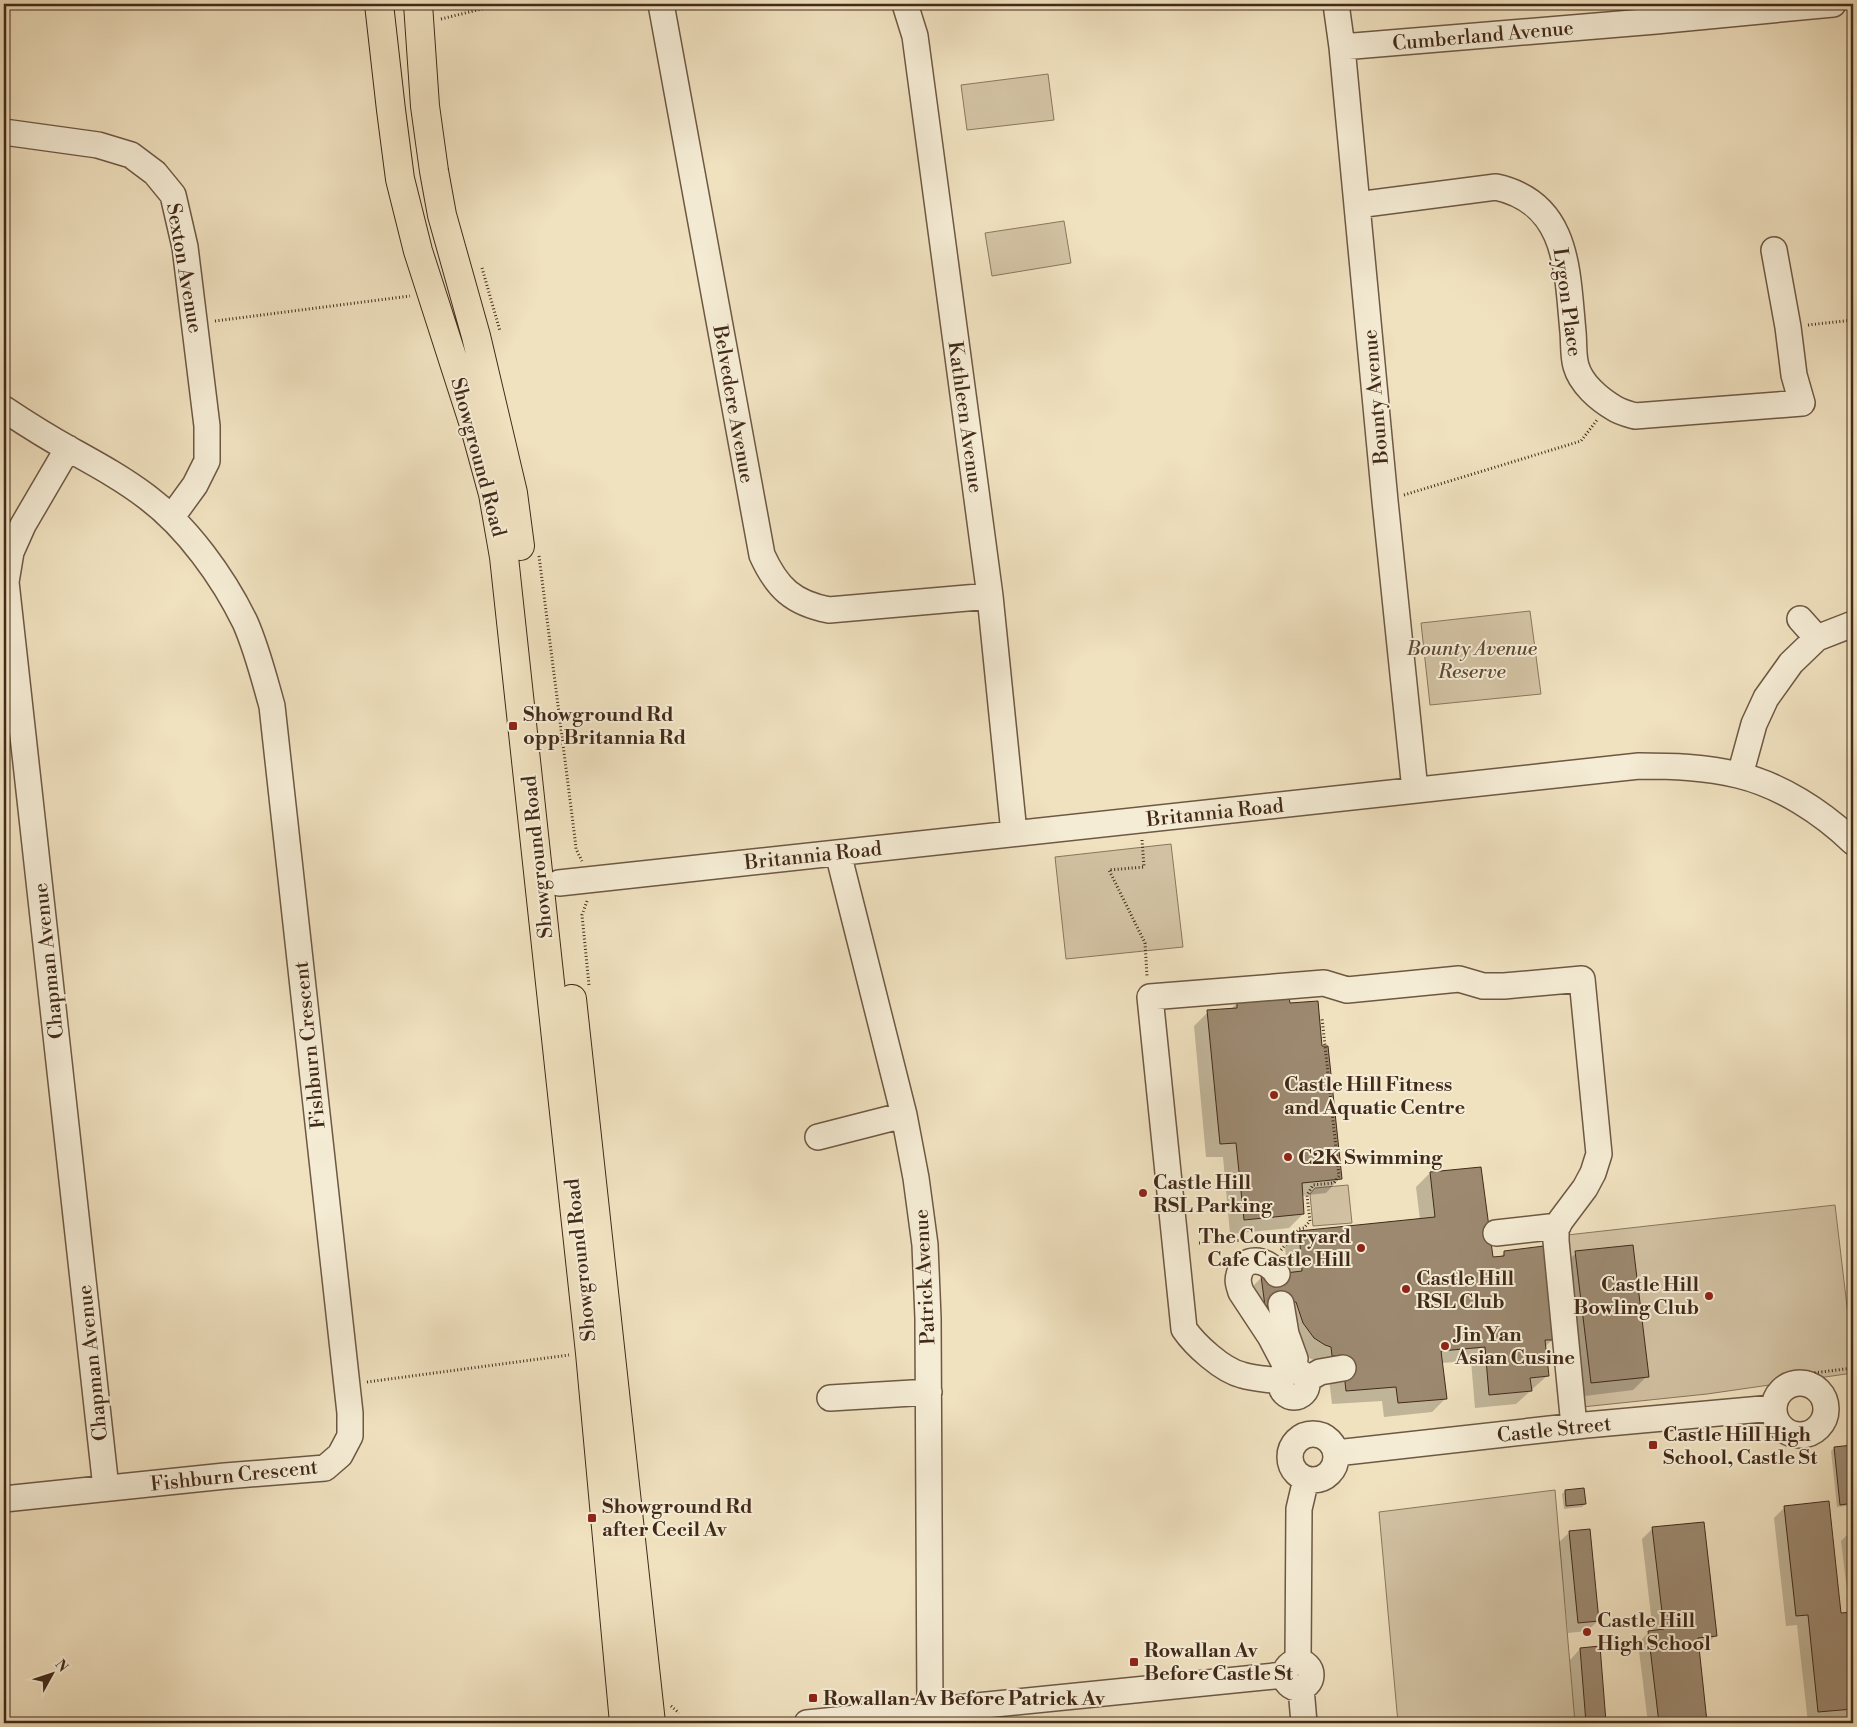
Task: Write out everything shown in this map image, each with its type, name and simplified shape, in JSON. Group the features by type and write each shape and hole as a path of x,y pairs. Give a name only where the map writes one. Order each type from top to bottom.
{"main road":[{"name":"Showground Road","path":"380,4 400,179 418,251 475,428 493,494 504,557 590,1353 624,1723"},
{"name":"Showground Road","path":"428,12 425,106 434,171 442,215 476,336 513,493 559,883 651,1723"}],"street":[{"name":"Belvedere Avenue","path":"661,4 762,555 770,573 796,599 810,606 829,610 990,596"},
{"name":"Kathleen Avenue","path":"905,4 915,36 990,596 1014,833"},
{"name":"Bounty Avenue","path":"1336,4 1342,47 1385,501 1415,790"},
{"name":"Cumberland Avenue","path":"1342,47 1647,22 1833,4"},
{"name":"Sexton Avenue","path":"4,132 98,145 130,155 155,173 173,195 185,247 195,323 207,426 207,461 195,485 171,518"},
{"name":"Lygon Place","path":"1357,205 1496,187 1511,190 1530,201 1549,218 1559,238 1568,284 1576,367 1589,389 1615,409 1635,416 1802,403 1794,376 1788,327 1774,250"},
{"name":"Fishburn Crescent","path":"4,410 116,475 148,498 171,518 196,545 223,584 245,622 261,665 272,706 350,1412 350,1436 340,1455 325,1468 4,1499"},
{"name":"Chapman Avenue","path":"68,448 23,525 10,552 6,582 106,1488"},
{"path":"1800,619 1817,638"},
{"path":"1740,775 1754,724 1766,698 1791,663 1817,638 1853,624"},
{"name":"Britannia Road","path":"559,883 1638,766 1681,766 1740,775 1770,786 1821,815 1853,842"},
{"name":"Patrick Avenue","path":"838,853 904,1115 916,1178 925,1245 929,1392 930,1712"},
{"path":"1343,1368 1320,1372 1295,1380 1241,1375 1203,1350 1184,1329 1150,997 1324,983 1347,990 1459,979 1483,986 1504,986 1582,979 1599,1154 1589,1180 1556,1229 1574,1426"},
{"path":"818,1137 904,1115"},
{"path":"1496,1233 1558,1226"},
{"path":"1277,1264 1262,1261 1246,1265 1240,1272 1240,1292 1270,1336 1295,1380"},
{"path":"1281,1304 1303,1437"},
{"path":"1791,1384 1807,1384 1815,1388 1822,1395 1826,1412 1824,1421 1811,1433 1802,1436 1793,1435 1778,1425 1774,1417 1773,1408 1779,1393 1785,1388 1791,1384"},
{"path":"830,1398 929,1392"},
{"name":"Castle Street","path":"1336,1453 1574,1426 1773,1408"},
{"path":"1315,1435 1322,1437 1330,1442 1336,1453 1335,1465 1329,1474 1322,1479 1306,1479 1299,1475 1291,1464 1290,1454 1293,1446 1303,1437 1315,1435"},
{"path":"1304,1723 1294,1675 1299,1509 1306,1479"},
{"path":"807,1723 1294,1675"}],"path":[{"path":"428,12 502,4"},
{"path":"195,323 431,294"},
{"path":"1788,327 1853,320"},
{"path":"1385,501 1581,441 1608,404"},
{"path":"1140,820 1144,867 1109,870 1145,943 1147,976"},
{"path":"1277,1264 1299,1229 1304,1228 1310,1221 1307,1195 1313,1186 1334,1183 1339,1176 1322,1018"},
{"path":"347,1385 576,1354"},
{"path":"1807,1384 1813,1372 1853,1368"}],"green space":[{"path":"1048,74 1054,120 967,130 961,85"},
{"path":"1064,221 1071,263 992,276 985,233"},
{"name":"Bounty Avenue Reserve","path":"1530,611 1541,694 1430,705 1421,623"},
{"path":"1171,844 1183,947 1066,959 1055,857"},
{"path":"1348,1185 1352,1223 1313,1226 1310,1194 1315,1188"},
{"name":"Castle Hill Bowling Club","path":"1835,1205 1853,1357 1853,1373 1707,1394 1582,1407 1567,1235"},
{"path":"1555,1490 1575,1723 1398,1723 1379,1512"}],"building":[{"name":"Castle Hill Fitness and Aquatic Centre","path":"1289,997 1290,1003 1318,1001 1322,1046 1328,1046 1342,1179 1302,1183 1304,1214 1244,1220 1236,1143 1220,1144 1207,1010 1237,1008 1237,1002"},
{"name":"Castle Hill RSL Club","path":"1481,1167 1493,1257 1504,1256 1504,1251 1544,1246 1554,1340 1545,1340 1549,1376 1530,1378 1532,1391 1489,1395 1485,1347 1441,1351 1447,1399 1398,1403 1396,1387 1346,1391 1342,1356 1332,1356 1331,1347 1314,1338 1303,1323 1296,1302 1265,1306 1261,1276 1302,1271 1299,1231 1435,1217 1430,1172"},
{"path":"1633,1245 1649,1377 1591,1383 1575,1251"},
{"path":"1853,1445 1853,1503 1840,1505 1834,1447"},
{"path":"1584,1488 1586,1504 1566,1506 1565,1490"},
{"path":"1829,1501 1841,1613 1853,1612 1853,1709 1818,1712 1808,1615 1796,1616 1784,1506"},
{"path":"1704,1522 1717,1636 1698,1638 1707,1722 1659,1723 1648,1631 1664,1629 1652,1527"},
{"path":"1590,1529 1599,1621 1578,1623 1569,1531"},
{"path":"1600,1646 1606,1722 1586,1723 1580,1648"},
{"path":"1819,1721 1819,1723 1784,1723"}],"place":[{"name":"Showground Rd opp Britannia Rd","path":"513,726"},
{"name":"Castle Hill Fitness and Aquatic Centre","path":"1274,1095"},
{"name":"C2K Swimming","path":"1288,1157"},
{"name":"Castle Hill RSL Parking","path":"1143,1193"},
{"name":"The Countryard Cafe Castle Hill","path":"1361,1248"},
{"name":"Castle Hill RSL Club","path":"1406,1289"},
{"name":"Castle Hill Bowling Club","path":"1709,1296"},
{"name":"Jin Yan Asian Cusine","path":"1445,1346"},
{"name":"Castle Hill High School, Castle St","path":"1653,1445"},
{"name":"Showground Rd after Cecil Av","path":"592,1518"},
{"name":"Castle Hill High School","path":"1587,1632"},
{"name":"Rowallan Av Before Castle St","path":"1134,1662"},
{"name":"Rowallan Av Before Patrick Av","path":"813,1698"}]}
